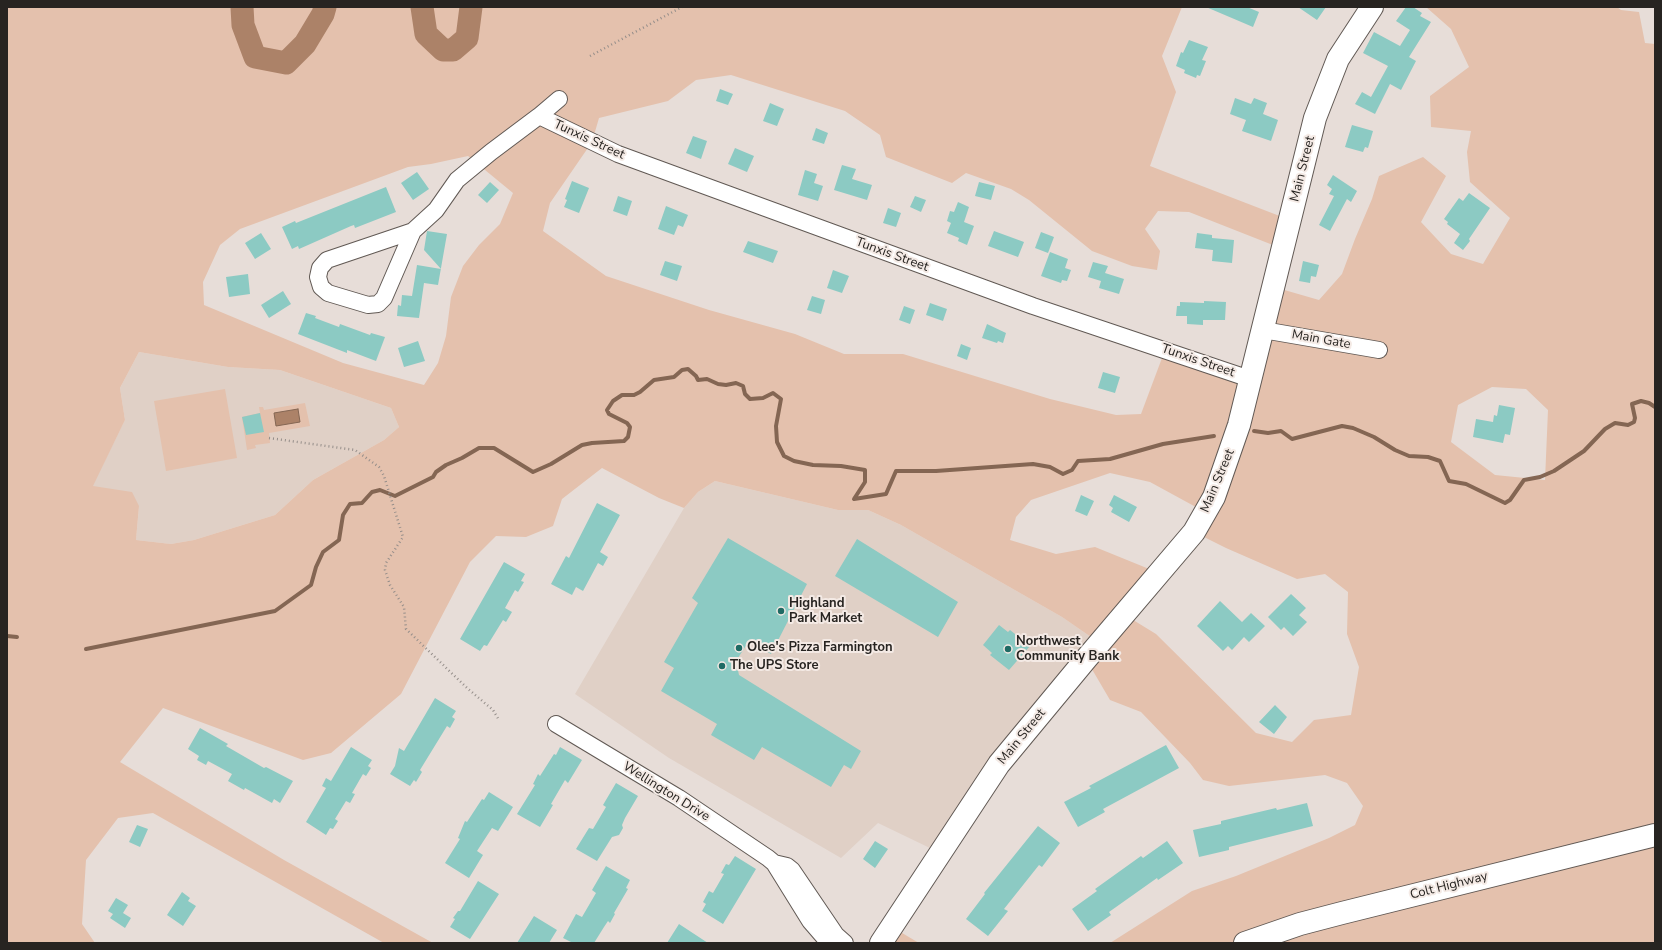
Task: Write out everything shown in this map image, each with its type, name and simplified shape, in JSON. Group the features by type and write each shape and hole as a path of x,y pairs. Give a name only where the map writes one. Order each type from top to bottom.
{"highway":[{"name":"Main Street","path":"880,943 999,764 1194,532 1214,497 1230,455 1239,425 1316,118 1338,59 1372,7"},
{"name":"Colt Highway","path":"1245,943 1300,924 1655,835"}],"street":[{"name":"Tunxis Street","path":"413,231 384,298 378,304 368,305 328,293 321,286 318,277 320,268 327,260 413,231 436,210 457,180 559,99"},
{"name":"Tunxis Street","path":"539,116 618,154 1033,306 1250,379"},
{"name":"Main Gate","path":"1263,330 1379,350"},
{"name":"Wellington Drive","path":"556,724 679,798 768,858 774,864 810,920 830,943"},
{"name":"Wellington Drive","path":"774,864 787,866 792,870 836,936 845,943"}],"path":[{"path":"590,56 682,7"},
{"path":"269,438 355,450 379,468 384,476 403,537 386,563 385,570 390,585 404,607 406,629 467,688 493,710 499,720"}],"shaded area":[{"path":"7,7 1182,7 1162,56 1176,92 1150,166 1290,220 1283,249 1189,212 1158,211 1145,229 1160,251 1157,270 1132,266 1092,251 1029,200 1011,189 966,173 952,183 886,157 880,135 845,111 731,75 696,80 668,101 599,118 592,142 550,203 543,231 606,276 709,310 795,334 844,354 903,354 1050,399 1116,415 1141,414 1165,350 1250,379 1274,287 1319,300 1342,274 1372,199 1379,176 1423,157 1446,176 1421,222 1451,254 1483,264 1510,218 1470,182 1467,152 1471,131 1431,127 1430,96 1469,67 1451,29 1426,7 1617,7 1621,10 1639,12 1645,43 1655,44 1655,943 1110,943 1192,891 1236,876 1329,838 1355,825 1363,806 1347,783 1325,775 1229,786 1203,780 1190,763 1141,712 1110,700 1086,659 1091,637 1062,617 901,525 868,510 838,510 715,481 698,492 684,508 659,498 602,468 562,499 553,526 526,537 496,536 470,562 401,694 331,753 303,760 163,708 120,762 284,860 433,943 384,943 153,813 118,818 86,860 82,924 95,943 7,943","holes":["468,156 513,193 500,224 479,245 463,266 451,297 446,336 438,363 424,385 343,363 204,305 203,282 220,245 240,229 408,167","139,352 228,367 280,370 391,408 399,427 384,440 313,480 275,515 194,540 171,544 136,540 139,506 132,492 93,486 125,420 120,388","1492,387 1526,389 1548,410 1545,480 1495,475 1451,442 1458,405","1110,473 1150,482 1205,512 1194,532 1226,548 1297,579 1325,574 1348,592 1347,634 1359,667 1351,715 1314,720 1292,742 1256,733 1156,634 1125,615 1159,573 1095,547 1056,554 1010,540 1016,517 1031,500"]},
{"path":"139,352 228,367 280,370 391,408 399,427 384,440 313,480 275,515 194,540 171,544 136,540 139,506 92,486 125,420 120,388"},
{"path":"225,389 237,458 166,471 154,401"},
{"path":"305,403 310,426 269,433 270,443 255,445 256,448 247,450 242,417 260,413 259,407 263,407 264,410"},
{"path":"298,409 300,422 276,426 274,413"},
{"path":"715,481 838,510 868,510 901,525 1062,617 1091,637 1011,733 973,782 932,849 878,823 841,858 669,758 575,694 684,508 698,492"},
{"path":"892,927 919,943 881,943"}],"building":[{"path":"1206,7 1247,7 1259,12 1253,27"},
{"path":"1298,7 1326,7 1317,20"},
{"path":"1406,7 1413,7 1422,13 1420,16 1431,22 1409,57 1416,61 1401,90 1390,84 1375,114 1355,104 1362,92 1371,97 1388,66 1363,53 1374,32 1400,46 1410,30 1396,21"},
{"path":"1189,40 1208,47 1202,60 1206,61 1200,76 1197,75 1196,78 1184,73 1185,70 1176,66 1181,52 1183,53"},
{"path":"720,89 733,94 728,105 716,101"},
{"path":"1235,98 1251,104 1254,98 1267,103 1263,114 1278,120 1271,141 1242,131 1246,120 1230,114"},
{"path":"770,103 784,109 777,126 763,121"},
{"path":"1352,125 1373,131 1368,148 1365,147 1363,152 1345,147"},
{"path":"816,128 828,133 824,144 812,140"},
{"path":"693,136 707,141 701,159 686,153"},
{"path":"735,148 754,156 747,172 728,164"},
{"path":"842,165 856,169 852,179 872,185 867,200 834,190"},
{"path":"805,170 817,174 814,183 823,186 818,201 798,195"},
{"path":"417,172 429,189 413,200 401,183"},
{"path":"1333,175 1357,191 1351,202 1347,199 1330,231 1319,225 1334,196 1329,194 1332,189 1327,185"},
{"path":"572,181 589,188 579,213 564,207 567,200 565,199"},
{"path":"490,182 499,190 487,203 478,195"},
{"path":"979,182 995,186 991,200 975,196"},
{"path":"386,187 396,212 355,228 354,225 351,226 299,249 298,246 292,249 282,227 295,221 296,223"},
{"path":"1469,193 1490,208 1463,250 1454,243 1460,234 1447,224 1448,222 1444,219 1459,198 1463,201"},
{"path":"618,196 632,201 627,216 613,211"},
{"path":"915,196 926,200 921,212 910,207"},
{"path":"958,202 969,207 964,222 974,226 967,245 958,241 959,238 947,233 951,223 947,221 950,211 954,212"},
{"path":"666,206 688,215 683,227 678,225 674,235 658,229"},
{"path":"888,208 901,213 896,227 883,223"},
{"path":"427,231 447,234 441,269 424,250"},
{"path":"994,231 1024,242 1018,257 988,246"},
{"path":"1041,232 1054,237 1048,253 1035,248"},
{"path":"261,233 271,249 255,259 245,243"},
{"path":"1197,233 1212,235 1212,238 1234,240 1232,263 1212,261 1213,250 1195,248"},
{"path":"748,241 778,251 773,263 743,252"},
{"path":"1050,252 1068,259 1065,268 1071,270 1067,281 1062,280 1061,283 1041,276"},
{"path":"665,261 682,266 677,281 660,275"},
{"path":"1303,261 1319,265 1316,277 1311,276 1310,283 1299,281"},
{"path":"1093,262 1108,266 1105,273 1124,279 1119,294 1099,288 1101,281 1088,277"},
{"path":"417,265 441,269 438,285 424,283 419,318 397,316 398,305 401,306 402,295 412,296"},
{"path":"833,270 849,276 842,293 827,288"},
{"path":"248,274 250,294 229,297 226,277"},
{"path":"283,291 291,304 269,318 261,305"},
{"path":"812,296 825,300 821,314 807,310"},
{"path":"1204,301 1226,302 1225,320 1203,320 1203,325 1187,324 1187,316 1176,316 1177,306 1180,306 1180,302 1204,303"},
{"path":"930,303 947,309 943,321 926,315"},
{"path":"904,306 915,310 910,324 899,320"},
{"path":"306,313 339,327 340,324 370,335 371,333 385,337 376,361 347,350 347,353 298,334"},
{"path":"987,324 1006,333 1003,343 998,341 997,343 982,338"},
{"path":"418,341 425,361 404,367 398,348"},
{"path":"961,344 971,348 967,360 957,356"},
{"path":"1103,372 1120,377 1115,393 1098,388"},
{"path":"1499,405 1515,408 1510,435 1505,434 1503,443 1473,437 1476,419 1493,422 1494,415 1497,416"},
{"path":"260,413 264,432 246,435 242,417"},
{"path":"1081,495 1094,501 1087,516 1075,511"},
{"path":"1114,495 1137,507 1129,522 1111,512 1113,508 1109,505"},
{"path":"597,503 620,515 600,552 608,557 603,566 598,563 583,591 576,587 572,595 551,584 566,556 569,558"},
{"path":"728,538 807,584 771,654 749,641 736,661 739,675 861,751 851,769 844,765 831,787 762,747 754,760 711,735 717,724 661,691 674,668 664,662 698,603 692,598"},
{"path":"857,539 958,602 938,637 835,576"},
{"path":"504,562 525,574 521,581 524,582 518,592 515,590 505,608 512,612 506,622 503,620 487,646 484,645 480,651 460,639"},
{"path":"1291,594 1306,608 1299,615 1307,622 1293,636 1284,627 1281,630 1268,617"},
{"path":"1220,601 1242,622 1251,613 1265,626 1249,642 1244,637 1232,650 1228,646 1223,651 1197,626"},
{"name":"Northwest Community Bank","path":"999,625 1008,632 1010,630 1030,646 1009,670 990,655 992,653 983,645"},
{"path":"435,698 456,711 452,717 455,719 450,728 447,726 420,770 422,772 416,782 414,780 410,786 390,774 395,766 399,748 404,751"},
{"path":"1275,705 1287,717 1274,734 1259,722"},
{"path":"200,728 228,744 226,746 264,768 266,767 293,781 280,803 274,799 272,803 245,788 244,790 228,781 232,774 208,761 206,765 197,760 199,756 188,749"},
{"path":"1166,745 1179,768 1103,809 1105,812 1078,827 1064,802 1091,788 1089,786"},
{"path":"351,747 372,760 368,766 371,768 366,776 363,774 352,793 355,794 350,803 346,801 335,819 338,821 333,829 330,828 326,835 306,822 326,788 322,786 326,778 331,781"},
{"path":"560,747 582,760 568,783 565,780 540,827 517,814 535,785 533,784 538,774 540,776 554,754 556,755"},
{"path":"616,783 638,796 625,818 622,825 623,828 619,835 612,837 597,861 576,849 589,828 593,829 606,807 603,805"},
{"path":"489,792 513,807 498,831 492,828 477,851 483,855 469,878 445,863 460,839 458,838 465,821 467,822 482,799 484,800"},
{"path":"1307,803 1313,826 1229,847 1229,850 1199,857 1193,830 1221,824 1221,821 1276,808 1277,810"},
{"path":"137,825 148,829 140,847 129,842"},
{"path":"1038,826 1060,843 1042,867 1039,865 1004,909 1008,911 988,936 966,919 985,894 984,893"},
{"path":"875,841 888,849 875,868 863,859"},
{"path":"1167,841 1183,863 1158,880 1157,878 1109,912 1111,915 1088,931 1072,909 1097,891 1095,889 1141,856 1143,858"},
{"path":"735,856 756,869 723,924 702,911 706,904 703,902 709,891 713,893 724,874 721,873 726,864 729,865"},
{"path":"606,866 630,880 626,888 628,889 610,923 608,921 594,943 573,943 563,938 576,914 582,917 596,893 592,890"},
{"path":"478,881 499,894 470,939 450,927 455,919 453,918 458,911 460,911"},
{"path":"182,892 190,898 188,901 196,906 183,926 167,915"},
{"path":"116,898 128,905 123,913 131,918 125,928 110,918 113,914 108,911"},
{"path":"534,916 557,930 549,943 517,943"},
{"path":"679,924 708,943 667,943"}],"waterway":[{"path":"242,7 243,25 255,57 286,63 305,44 323,14 325,7"},
{"path":"422,7 426,34 443,50 453,50 467,38 471,7"},
{"path":"86,649 275,611 311,585 316,567 323,552 339,540 343,515 350,504 362,503 372,492 380,490 395,496 433,477 436,472 446,465 479,448 494,448 533,472 551,464 582,445 624,441 628,437 630,427 627,423 609,414 607,410 613,401 622,395 634,395 654,380 674,377 682,370 688,369 696,376 698,380 707,379 718,384 726,385 736,383 743,386 745,394 750,399 763,398 773,393 781,399 776,426 777,442 784,456 794,461 813,465 841,466 865,470 865,482 854,499 886,494 896,471 936,471 1033,464 1050,467 1063,474 1072,470 1078,461 1110,459 1163,444 1214,436"},
{"path":"1254,431 1268,433 1281,431 1292,439 1342,426 1353,428 1374,437 1395,450 1409,456 1428,457 1440,461 1449,481 1466,484 1505,503 1510,500 1524,480 1540,477 1554,471 1584,451 1605,429 1615,423 1628,425 1634,422 1635,418 1632,404 1641,401 1649,403 1655,407"},
{"path":"7,636 17,637"}],"place":[{"name":"Highland Park Market","path":"781,611"},
{"name":"Olee's Pizza Farmington","path":"739,648"},
{"name":"Northwest Community Bank","path":"1008,649"},
{"name":"The UPS Store","path":"722,666"}]}
